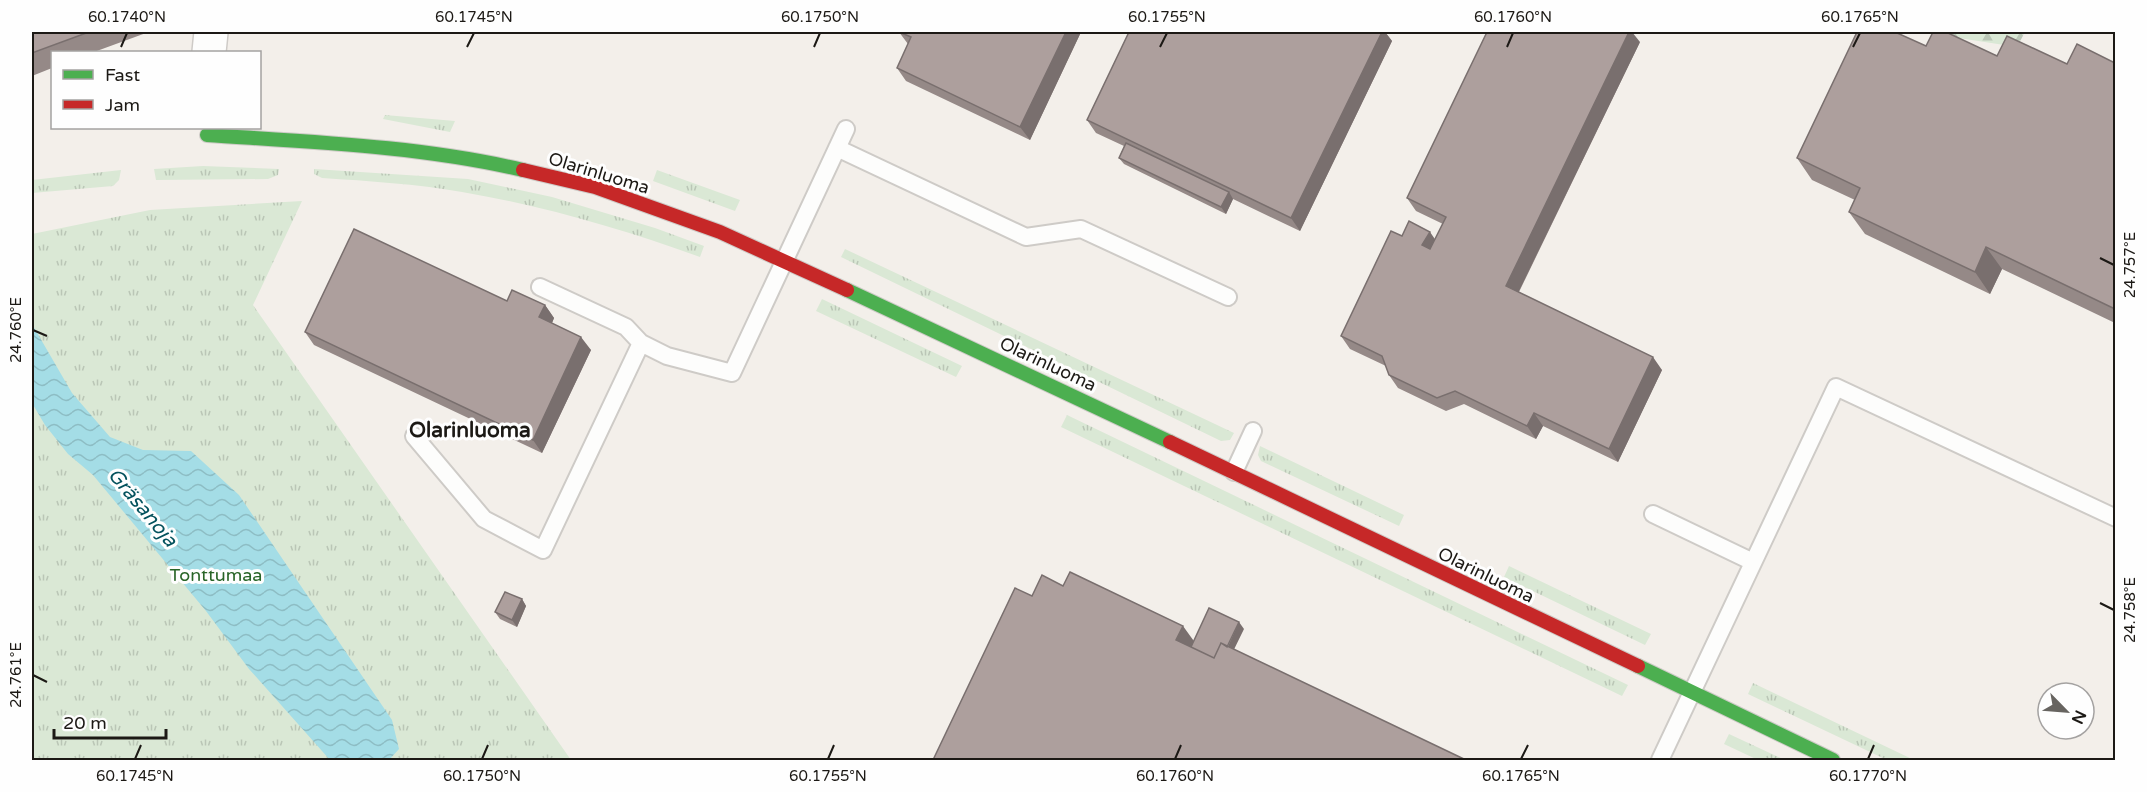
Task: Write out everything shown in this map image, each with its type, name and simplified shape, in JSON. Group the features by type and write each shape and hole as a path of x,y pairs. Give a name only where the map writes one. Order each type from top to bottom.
{"main road":[{"name":"Olarinluoma","path":"207,131 480,159 595,187 720,232 1234,472 1833,760"}],"street":[{"path":"209,51 211,32"}],"lane":[{"path":"540,287 626,327 641,343 667,356 732,373 846,129"},
{"path":"837,148 1026,237 1081,229 1228,297"},
{"path":"414,436 484,519 543,550 641,343"},
{"path":"1660,760 1836,387 2115,518"},
{"path":"1234,472 1253,431"},
{"path":"1653,514 1753,562"}],"green space":[{"path":"1920,32 2025,32 2017,47"},
{"path":"385,115 455,121 450,132 383,119"},
{"path":"203,166 279,169 278,175 268,179 156,180 154,169"},
{"path":"314,169 468,179 552,197 655,228 704,246 700,257 612,228 523,204 427,187 322,178 314,174"},
{"path":"121,170 119,180 113,186 32,193 32,180"},
{"path":"657,170 740,200 735,211 653,181"},
{"name":"Tonttumaa","path":"302,201 253,305 571,760 32,760 32,234 150,210"},
{"path":"845,249 1234,433 1230,440 1221,441 841,257"},
{"path":"822,299 962,366 956,377 816,311"},
{"path":"1067,415 1628,685 1622,696 1061,427"},
{"path":"1260,446 1404,515 1399,526 1261,461 1258,455"},
{"path":"1509,566 1651,634 1645,645 1504,577"},
{"path":"1753,683 1914,760 1887,760 1748,694"},
{"path":"1729,734 1785,760 1758,760 1724,744"}],"water":[{"name":"Gräsanoja","path":"32,324 72,393 110,437 143,450 191,451 239,495 392,720 399,749 389,760 330,760 249,669 206,611 93,475 68,454 45,425 32,403"}],"building":[{"path":"32,32 89,32 32,53"},
{"path":"899,32 1066,32 1020,127 897,68 911,37"},
{"path":"1129,32 1382,32 1291,218 1087,120"},
{"path":"1487,32 1629,32 1506,286 1653,357 1609,449 1534,413 1527,426 1455,391 1437,398 1389,375 1382,356 1341,336 1391,231 1402,236 1409,221 1430,232 1422,245 1430,249 1446,217 1407,198"},
{"path":"1857,32 1895,32 1926,46 1933,32 1946,32 1997,56 2007,36 2067,64 2077,44 2115,63 2115,309 1986,247 1975,272 1849,212 1860,188 1797,158"},
{"path":"1126,143 1229,192 1221,207 1119,158"},
{"path":"354,229 507,301 512,290 545,305 539,317 581,337 533,440 305,332"},
{"path":"1070,572 1183,626 1176,640 1214,658 1221,643 1466,760 933,760 1015,588 1032,596 1042,575 1063,586"},
{"path":"505,592 522,599 512,620 495,612"},
{"path":"1209,608 1239,622 1227,647 1221,643 1214,658 1191,647"}],"traffic: fast":[{"path":"207,135 406,150 523,170"},
{"path":"847,290 1170,442"},
{"path":"1638,666 1833,760"}],"traffic: jam":[{"path":"523,170 595,187 720,232 847,290"},
{"path":"1170,442 1638,666"}],"district":[{"name":"Olarinluoma","path":"470,430"}]}
